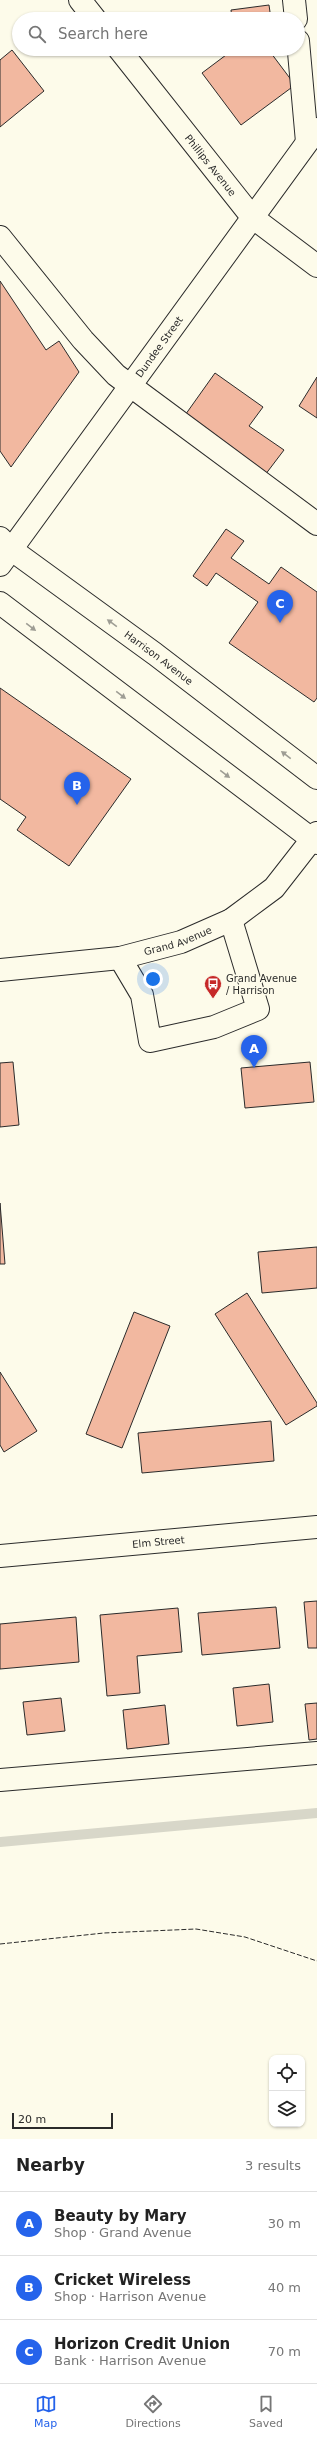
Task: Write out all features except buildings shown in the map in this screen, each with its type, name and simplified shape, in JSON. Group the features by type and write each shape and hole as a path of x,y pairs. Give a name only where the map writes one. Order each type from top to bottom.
{"main road":[{"path":"294,0 295,12"},
{"name":"Phillips Avenue","path":"125,56 252,217 317,266"},
{"path":"300,56 312,135"},
{"name":"Dundee Street","path":"4,551 130,385 312,135"},
{"path":"0,237 83,340 116,375 317,524"},
{"name":"Harrison Avenue","path":"4,551 155,654 317,778"},
{"path":"0,603 316,838"},
{"name":"Grand Avenue","path":"0,970 120,958 181,942 231,920 274,888 316,838"},
{"path":"120,958 142,995 150,1041 214,1027 258,1009 231,920"},
{"name":"Elm Street","path":"0,1556 317,1527"},
{"path":"0,1780 317,1753"}],"waterway":[{"path":"0,1842 317,1813"}],"fence":[{"path":"0,1944 104,1933 196,1929 245,1937 317,1961"}],"place":[{"name":"Horizon Credit Union","path":"280,623"},
{"name":"Cricket Wireless","path":"77,805"},
{"name":"Grand Avenue / Harrison","path":"213,999"},
{"name":"Beauty by Mary","path":"254,1068"}]}
